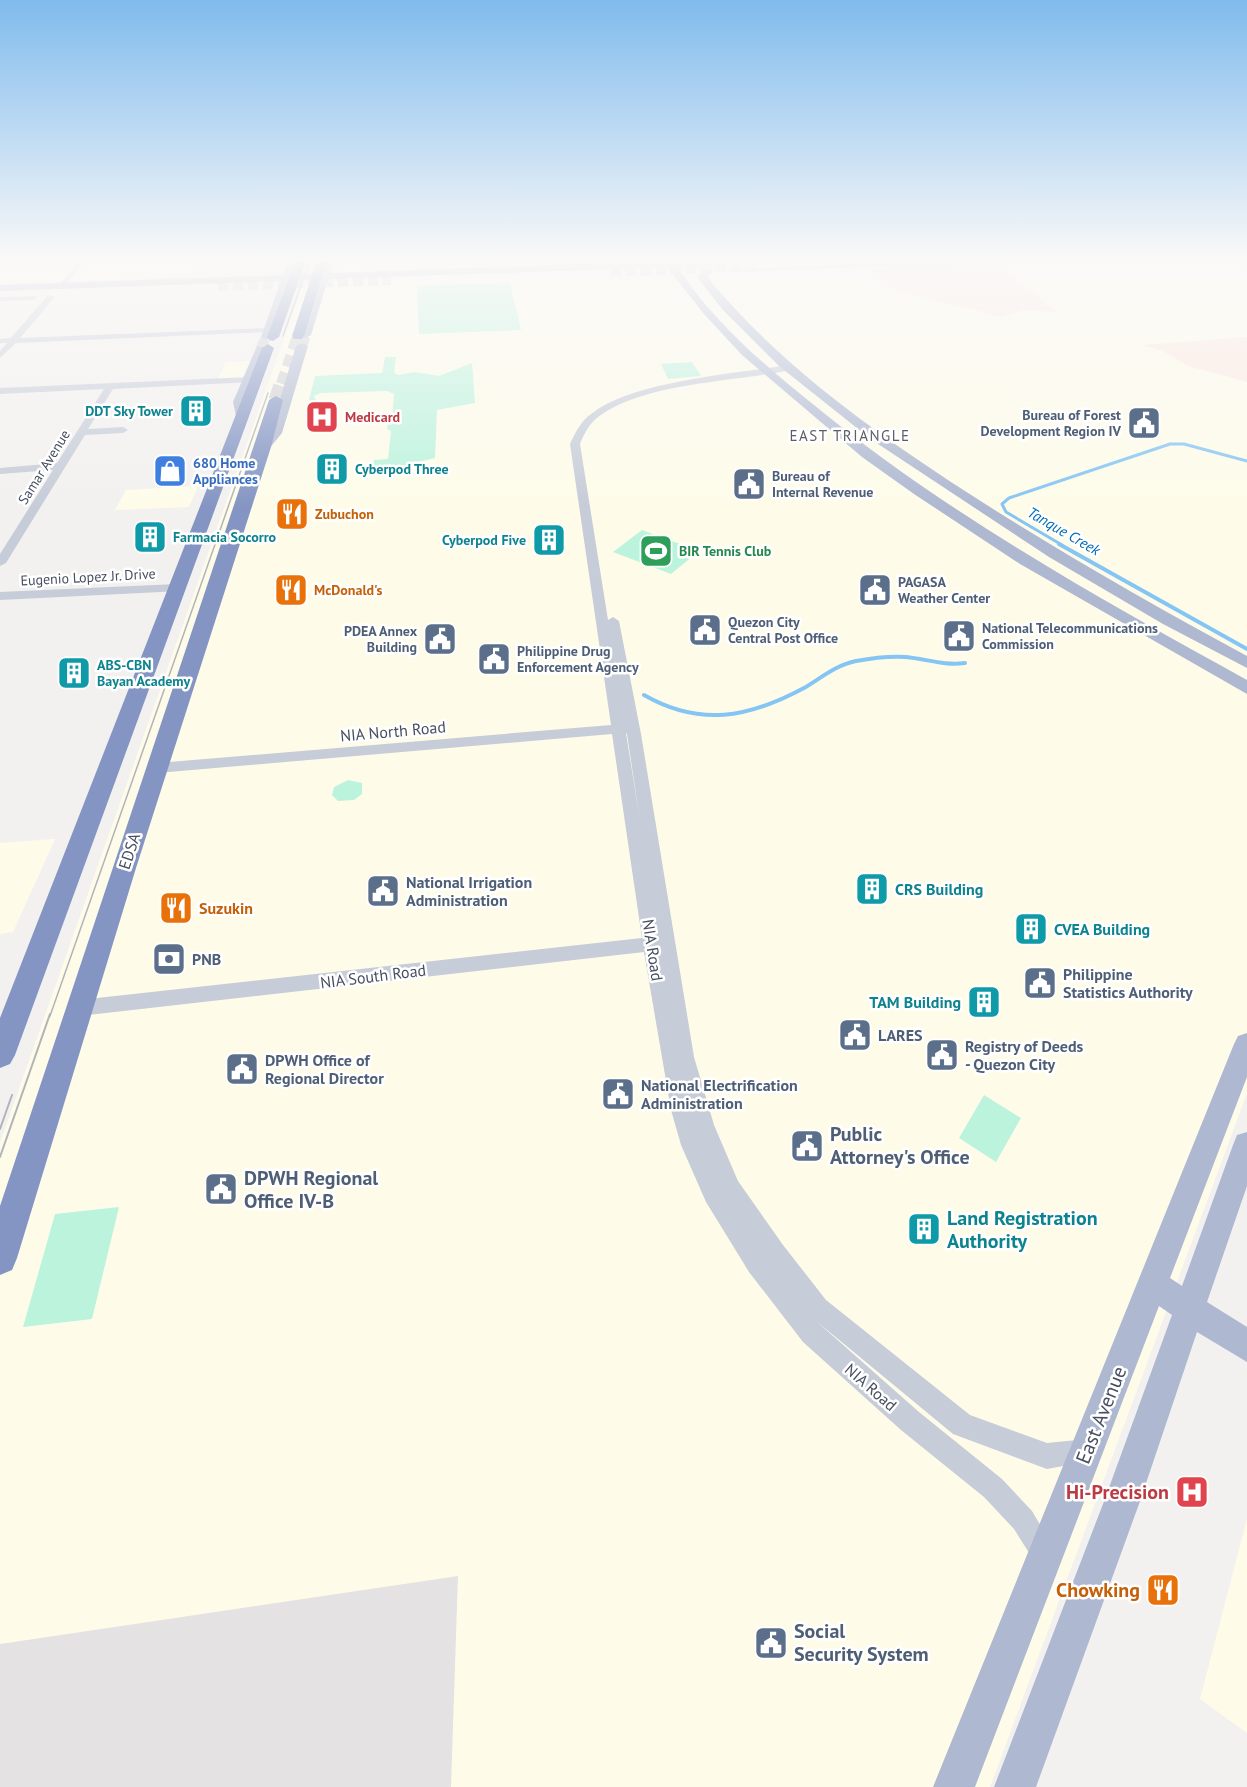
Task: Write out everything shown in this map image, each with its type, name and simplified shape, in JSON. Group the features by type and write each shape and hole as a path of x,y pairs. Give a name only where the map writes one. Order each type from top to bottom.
{"highway":[{"path":"0,1055 7,1020 177,588 245,409 267,340"},
{"name":"EDSA","path":"0,1258 79,1008 263,447 276,400"}],"main road":[{"path":"245,409 239,402 267,340"},
{"name":"EDSA","path":"263,447 276,433 303,340"},
{"path":"734,340 988,514 1085,572 1247,663"},
{"path":"753,340 779,371 852,443 933,502 1051,577 1247,670"},
{"path":"1131,614 1247,688"},
{"name":"East Avenue","path":"954,1787 1154,1285 1247,1044"},
{"path":"1015,1787 1121,1504 1247,1145"},
{"path":"1154,1285 1247,1346"}],"street":[{"path":"0,356 14,340"},
{"name":"NIA Road","path":"625,728 575,454 576,440 591,418 623,401 650,393 779,371"},
{"name":"NIA Road","path":"779,371 635,401 605,415 592,426 584,439 585,464 660,943 681,1110 702,1170 731,1224 758,1264 812,1334 910,1421 993,1488 1023,1520 1045,1555"},
{"path":"0,391 249,380"},
{"name":"Samar Avenue","path":"0,563 110,386"},
{"path":"81,432 123,430"},
{"path":"0,471 60,466"},
{"name":"Eugenio Lopez Jr. Drive","path":"0,596 177,588"},
{"name":"NIA North Road","path":"157,768 625,728"},
{"name":"NIA Road","path":"660,943 697,1104 715,1153 731,1188 750,1217 818,1308 962,1425 1047,1456 1087,1451"},
{"name":"NIA South Road","path":"79,1008 660,943"}],"shaded area":[{"name":"EAST TRIANGLE","path":"283,340 1247,340 1247,1093 990,1787 0,1787 0,1143"},
{"path":"1202,340 1247,340 1247,382 1188,366 1163,351 1142,345"},
{"path":"250,361 242,378 217,380 226,362"},
{"path":"198,486 189,507 115,510 126,490"},
{"path":"55,839 13,932 0,934 0,843"},
{"path":"1247,1519 1247,1733 1200,1699"},
{"path":"458,1576 451,1787 0,1787 0,1644"}],"green space":[{"path":"385,357 396,357 394,373 398,375 415,372 439,376 472,363 475,403 437,410 435,458 419,462 411,470 372,472 374,460 388,459 391,431 387,429 388,422 392,420 394,394 387,391 321,393 314,396 316,400 309,400 315,376 382,373"},
{"path":"692,362 701,376 668,379 661,364"},
{"name":"BIR Tennis Club","path":"642,530 699,551 671,574 613,552"},
{"path":"348,780 362,783 362,794 354,800 338,801 332,795 334,787"},
{"path":"984,1095 1021,1118 996,1162 959,1138"},
{"path":"119,1207 92,1319 23,1327 55,1214"}],"waterway":[{"name":"Tanque Creek","path":"1062,545 1006,512 1002,504 1009,498 1170,444 1184,444 1247,461"},
{"name":"Tanque Creek","path":"1059,544 1247,649"},
{"name":"Tanque Creek","path":"644,695 685,712 724,715 744,712 783,698 835,669 856,661 900,657 943,663 965,663"}],"tunnel":[{"path":"261,348 264,340"},
{"path":"282,384 297,340"},
{"path":"302,346 304,340"},
{"path":"276,400 282,382"}],"tram line":[{"path":"50,1016 268,393"},
{"path":"0,1157 50,1014"},
{"path":"0,1129 12,1095"}],"place":[{"name":"DDT Sky Tower","path":"196,411"},
{"name":"Medicard","path":"322,417"},
{"name":"Bureau of Forest Development Region IV","path":"1144,423"},
{"name":"Cyberpod Three","path":"332,469"},
{"name":"680 Home Appliances","path":"170,471"},
{"name":"Bureau of Internal Revenue","path":"749,484"},
{"name":"Zubuchon","path":"292,514"},
{"name":"Farmacia Socorro","path":"150,537"},
{"name":"Cyberpod Five","path":"549,540"},
{"name":"BIR Tennis Club","path":"656,551"},
{"name":"McDonald's","path":"291,590"},
{"name":"PAGASA Weather Center","path":"875,590"},
{"name":"Quezon City Central Post Office","path":"705,630"},
{"name":"National Telecommunications Commission","path":"959,636"},
{"name":"PDEA Annex Building","path":"440,639"},
{"name":"Philippine Drug Enforcement Agency","path":"494,659"},
{"name":"ABS-CBN Bayan Academy","path":"74,673"},
{"name":"CRS Building","path":"872,889"},
{"name":"National Irrigation Administration","path":"383,891"},
{"name":"Suzukin","path":"176,908"},
{"name":"CVEA Building","path":"1031,929"},
{"name":"PNB","path":"169,959"},
{"name":"Philippine Statistics Authority","path":"1040,983"},
{"name":"TAM Building","path":"984,1002"},
{"name":"LARES","path":"855,1035"},
{"name":"Registry of Deeds - Quezon City","path":"942,1055"},
{"name":"DPWH Office of Regional Director","path":"242,1069"},
{"name":"National Electrification Administration","path":"618,1094"},
{"name":"Public Attorney's Office","path":"807,1146"},
{"name":"DPWH Regional Office IV-B","path":"221,1189"},
{"name":"Land Registration Authority","path":"924,1229"},
{"name":"Hi-Precision","path":"1192,1492"},
{"name":"Chowking","path":"1163,1590"},
{"name":"Social Security System","path":"771,1643"}],"district":[{"name":"EAST TRIANGLE","path":"850,435"}]}
